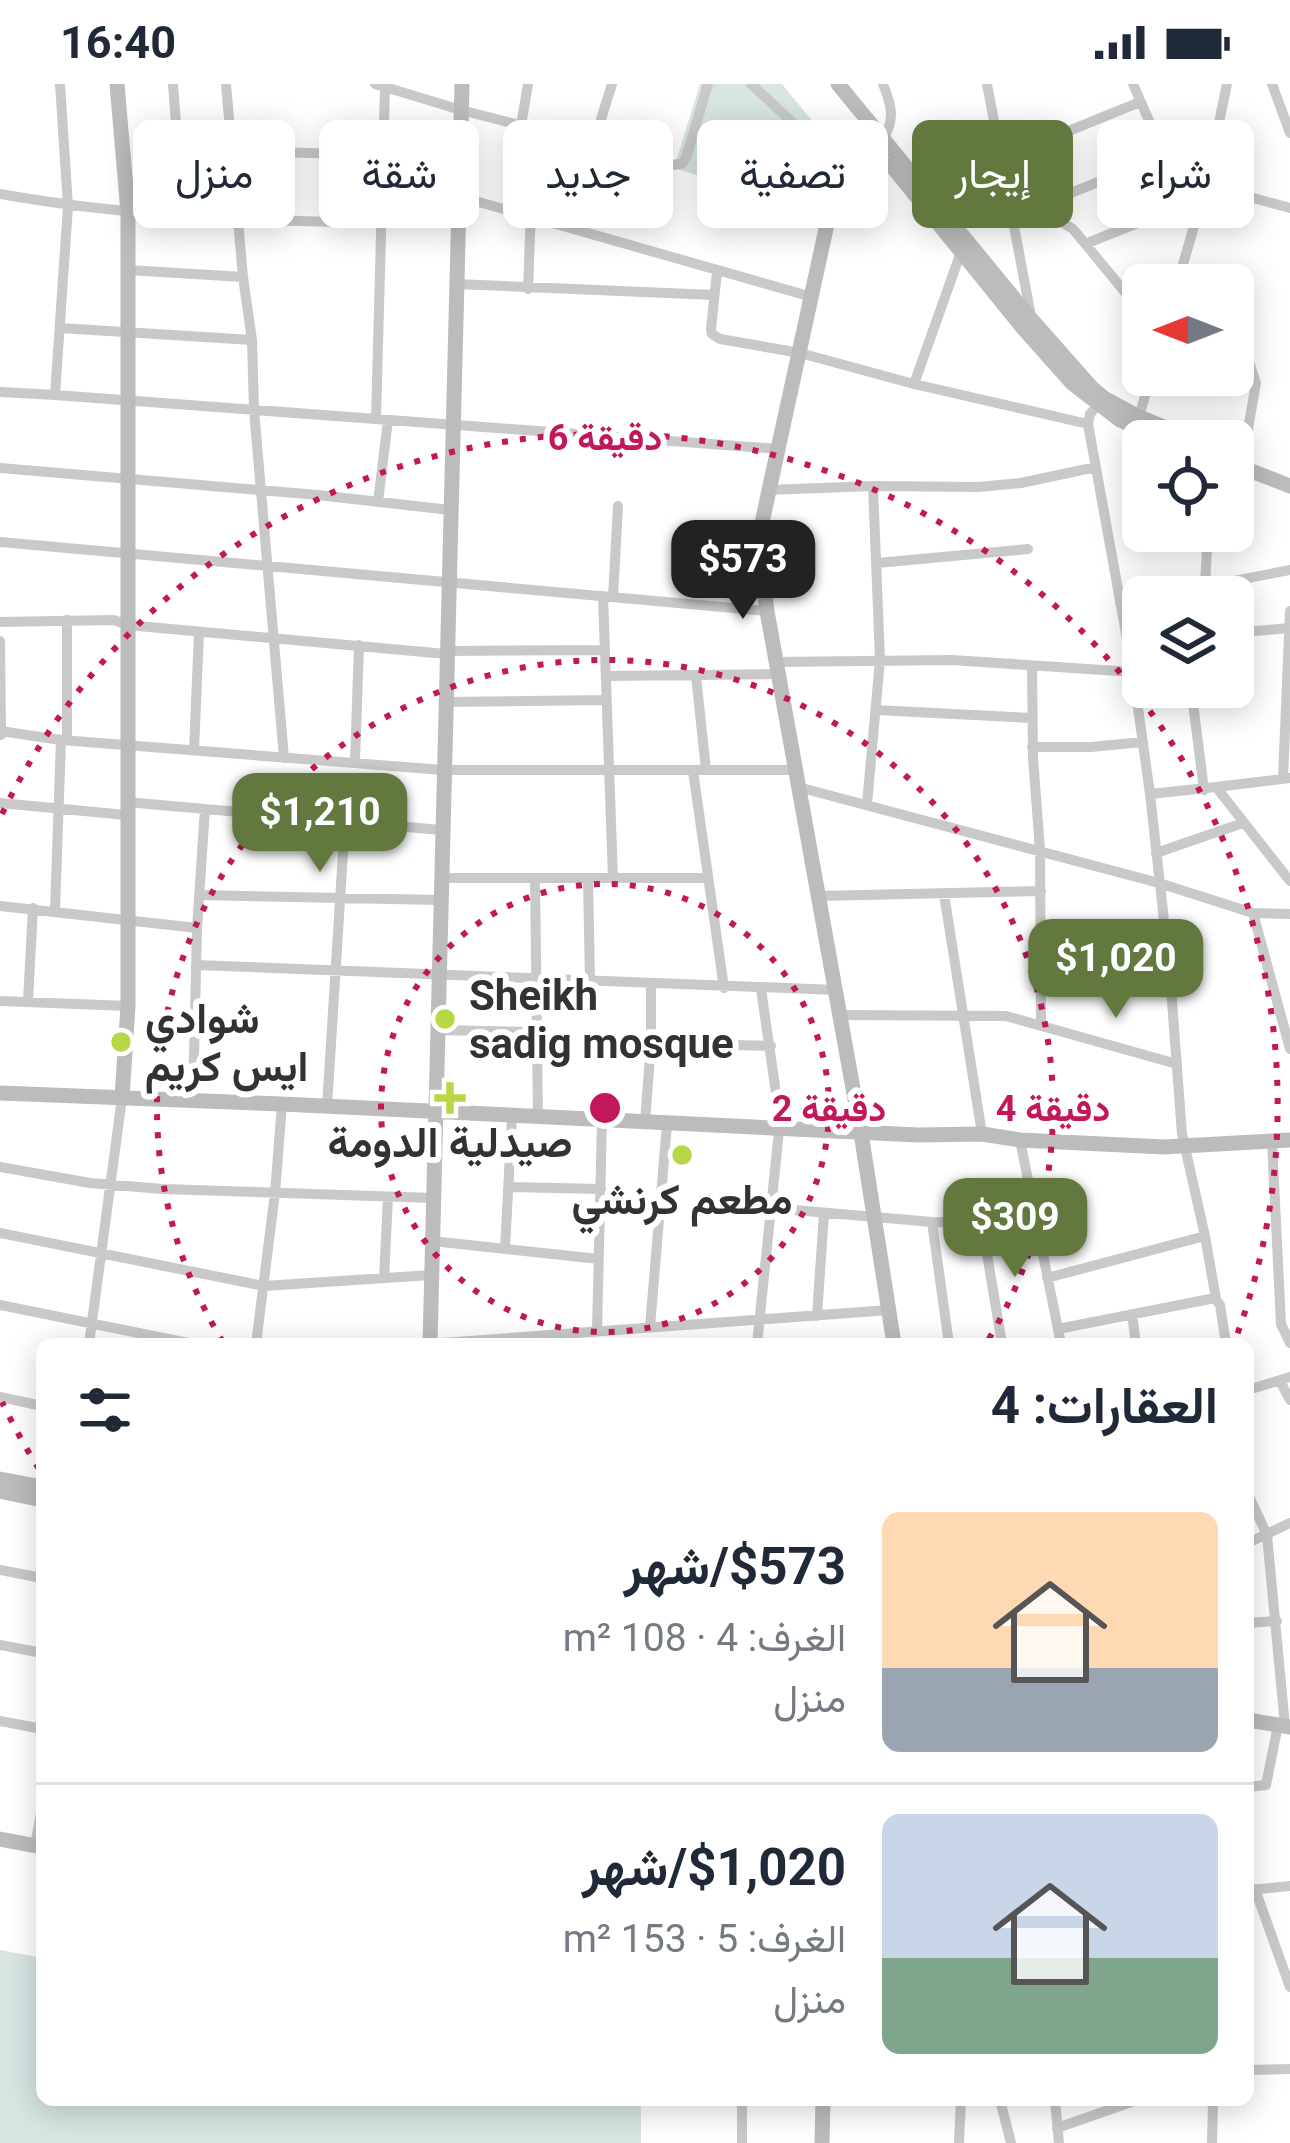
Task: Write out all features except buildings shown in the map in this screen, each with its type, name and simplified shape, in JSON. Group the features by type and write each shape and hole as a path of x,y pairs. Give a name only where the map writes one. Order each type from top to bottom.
{"street":[{"path":"55,395 68,206 60,84"},
{"path":"90,1338 122,1098 128,1006 128,212 117,84"},
{"path":"173,84 176,120"},
{"path":"226,84 229,120"},
{"path":"461,120 462,84"},
{"path":"528,84 528,120"},
{"path":"601,120 612,84"},
{"path":"673,165 682,163 687,155 708,84"},
{"path":"751,84 790,120"},
{"path":"824,84 853,120"},
{"path":"838,84 863,120"},
{"path":"883,84 892,113 888,130"},
{"path":"987,84 994,120"},
{"path":"1133,84 1148,120"},
{"path":"1220,120 1227,84"},
{"path":"1272,84 1290,133"},
{"path":"381,120 380,86 503,121"},
{"path":"1073,129 1140,101"},
{"path":"888,152 1122,422"},
{"path":"888,154 1056,367 1101,402 1146,420"},
{"path":"0,194 133,212"},
{"path":"1254,201 1290,208"},
{"path":"239,228 284,758"},
{"path":"379,502 382,228"},
{"path":"429,1338 458,228"},
{"path":"528,289 530,228"},
{"path":"565,228 812,297"},
{"path":"826,228 768,490 760,556 893,1338"},
{"path":"1016,228 1031,319"},
{"path":"1071,228 1122,289"},
{"path":"1085,244 1121,228"},
{"path":"1183,264 1193,228"},
{"path":"914,384 962,252"},
{"path":"128,270 243,277"},
{"path":"717,272 711,328 715,337 800,353 1088,424"},
{"path":"455,284 714,295"},
{"path":"60,328 251,340"},
{"path":"0,392 778,449"},
{"path":"1139,417 1145,396"},
{"path":"1101,402 1088,424 1122,614"},
{"path":"1254,464 1290,475"},
{"path":"768,490 1000,485 1096,467"},
{"path":"0,468 450,510"},
{"path":"1254,468 1290,486"},
{"path":"867,804 880,660 873,486"},
{"path":"613,879 605,650 618,506"},
{"path":"0,542 767,611"},
{"path":"877,563 1028,549"},
{"path":"1254,577 1290,570"},
{"path":"1150,794 1286,778 1290,611"},
{"path":"55,910 67,620"},
{"path":"0,622 114,620 127,625 446,653 605,650"},
{"path":"1254,631 1289,628"},
{"path":"194,750 199,632"},
{"path":"0,641 1,734 443,770 699,770 796,778 867,804 1253,913 1290,914"},
{"path":"355,762 358,645"},
{"path":"606,676 696,676 880,660 1122,671"},
{"path":"1032,665 1041,1024"},
{"path":"696,676 707,878 724,988"},
{"path":"445,701 606,700"},
{"path":"1138,708 1185,1147 1225,1338"},
{"path":"1195,708 1210,789 1289,876"},
{"path":"876,710 1032,718"},
{"path":"1032,747 1143,742"},
{"path":"0,803 59,809 205,809 441,830"},
{"path":"193,1100 205,809"},
{"path":"327,1108 345,820"},
{"path":"1156,853 1243,823"},
{"path":"440,878 707,878"},
{"path":"535,878 538,1118"},
{"path":"588,878 590,980"},
{"path":"818,896 1041,891"},
{"path":"944,894 982,1134"},
{"path":"199,895 440,900"},
{"path":"0,906 197,928"},
{"path":"28,1001 33,908"},
{"path":"1253,913 1290,1049"},
{"path":"196,965 836,990"},
{"path":"1042,969 1170,975"},
{"path":"645,1122 651,983"},
{"path":"758,1338 779,1130 761,989"},
{"path":"0,1001 128,1006"},
{"path":"840,1015 1006,1016 1177,1064"},
{"path":"437,1030 537,1032"},
{"path":"651,1043 771,1046"},
{"path":"0,1093 779,1130 982,1134 1185,1147 1281,1140 1281,1324 1290,1343"},
{"path":"257,1338 282,1104"},
{"path":"505,1250 512,1117"},
{"path":"597,1331 602,1120"},
{"path":"650,1327 667,1124"},
{"path":"1020,1140 1060,1338"},
{"path":"0,1167 112,1185 434,1198"},
{"path":"508,1187 601,1189"},
{"path":"384,1279 388,1197"},
{"path":"771,1208 932,1222 1035,1225"},
{"path":"817,1316 824,1213"},
{"path":"932,1222 948,1338"},
{"path":"982,1224 1001,1338"},
{"path":"0,1233 264,1286 431,1275"},
{"path":"1047,1279 1205,1236"},
{"path":"432,1241 599,1259"},
{"path":"1058,1328 1216,1299"},
{"path":"0,1305 163,1338"},
{"path":"578,1338 597,1331 889,1310"},
{"path":"1132,1314 1135,1338"},
{"path":"1254,1388 1285,1379 1290,1400"},
{"path":"0,1397 36,1405"},
{"path":"0,1479 36,1485"},
{"path":"0,1491 36,1499"},
{"path":"1254,1507 1267,1535 1286,1674 1284,1726 1266,1785 1254,1786"},
{"path":"1254,1540 1289,1525"},
{"path":"0,1570 36,1577"},
{"path":"1254,1623 1277,1621"},
{"path":"0,1645 36,1652"},
{"path":"0,1721 36,1728"},
{"path":"1254,1721 1284,1726"},
{"path":"0,1839 36,1846"},
{"path":"1254,1890 1290,1886"},
{"path":"1254,1897 1290,1987"},
{"path":"1254,2070 1290,2069"},
{"path":"742,2106 742,2143"},
{"path":"822,2143 823,2106"},
{"path":"958,2143 961,2106"},
{"path":"1002,2106 1011,2143"},
{"path":"1056,2106 1059,2143"},
{"path":"1058,2128 1120,2106"},
{"path":"1212,2143 1213,2106"}],"shaded area":[{"path":"700,84 782,84 812,120 697,120 697,175 674,168"},
{"path":"0,1950 36,1957 36,2106 641,2106 641,2143 0,2143"}],"place":[{"name":"Sheikh sadig mosque","path":"445,1019"},
{"name":"شوادي ايس كريم","path":"121,1042"},
{"name":"صيدلية الدومة","path":"450,1098"},
{"name":"مطعم كرنشي","path":"682,1155"}]}
